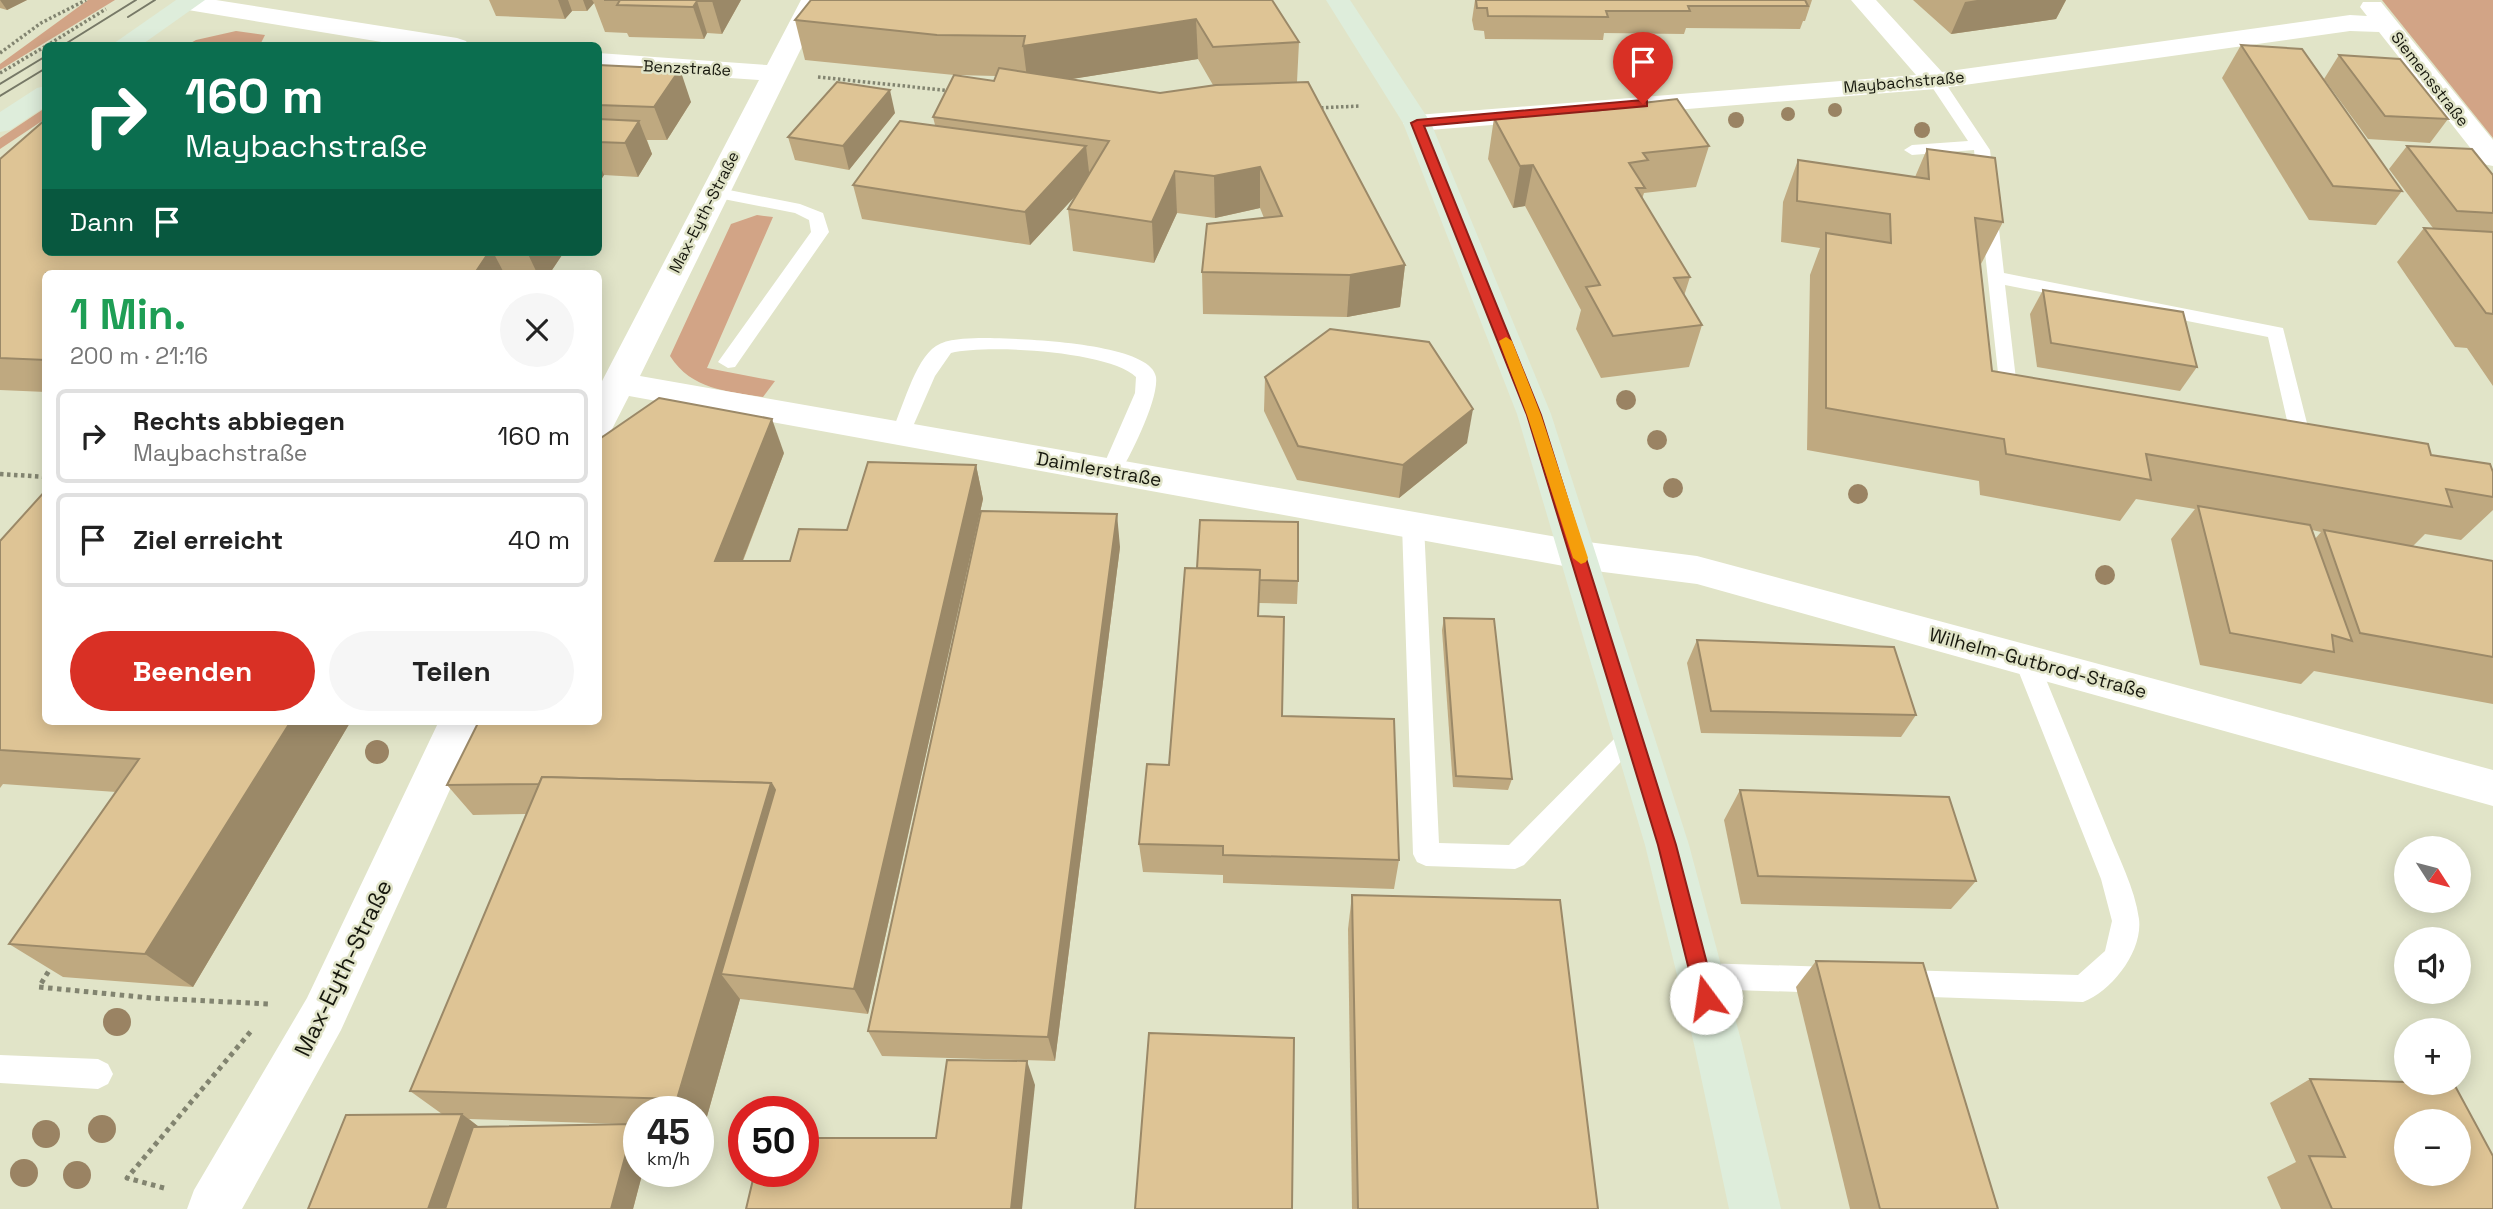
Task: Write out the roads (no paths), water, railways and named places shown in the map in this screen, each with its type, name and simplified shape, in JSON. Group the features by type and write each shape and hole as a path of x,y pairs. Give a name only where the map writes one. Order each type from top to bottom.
{"main road":[{"path":"1338,0 1411,113 1534,415 1580,555 1634,735 1700,976 1755,1209"},
{"path":"128,42 191,2"},
{"path":"0,124 42,97"}],"street":[{"name":"Max-Eyth-Straße","path":"602,417 813,0"},
{"path":"1863,0 1936,80"},
{"name":"Siemensstraße","path":"2366,0 2493,159"},
{"path":"191,2 433,42"},
{"name":"Maybachstraße","path":"1411,113 1936,80 2350,23 2388,25"},
{"name":"Benzstraße","path":"602,61 775,73"},
{"name":"Daimlerstraße","path":"618,383 1580,555"},
{"name":"Wilhelm-Gutbrod-Straße","path":"1580,555 1697,570 2493,788"},
{"name":"Max-Eyth-Straße","path":"213,1209 324,1014 458,725"}],"lane":[{"path":"1936,80 1982,150 2009,407 2022,409"},
{"path":"1912,150 1978,145"},
{"path":"714,192 800,209 817,217 820,232 728,362"},
{"path":"1995,277 2276,332 2307,461 2280,456"},
{"path":"900,435 934,358 946,348 965,342 1051,348 1133,363 1146,375 1145,393 1111,471"},
{"path":"1413,525 1426,854 1514,857 1634,735"},
{"path":"1878,982 2083,989 2118,958 2126,921 2114,879 2026,660"},
{"path":"1700,976 1851,981"},
{"path":"0,1069 98,1074"}],"tram line":[{"path":"68,42 136,0"},
{"path":"128,17 155,0"},
{"path":"0,84 42,58"},
{"path":"0,96 42,70"}]}
